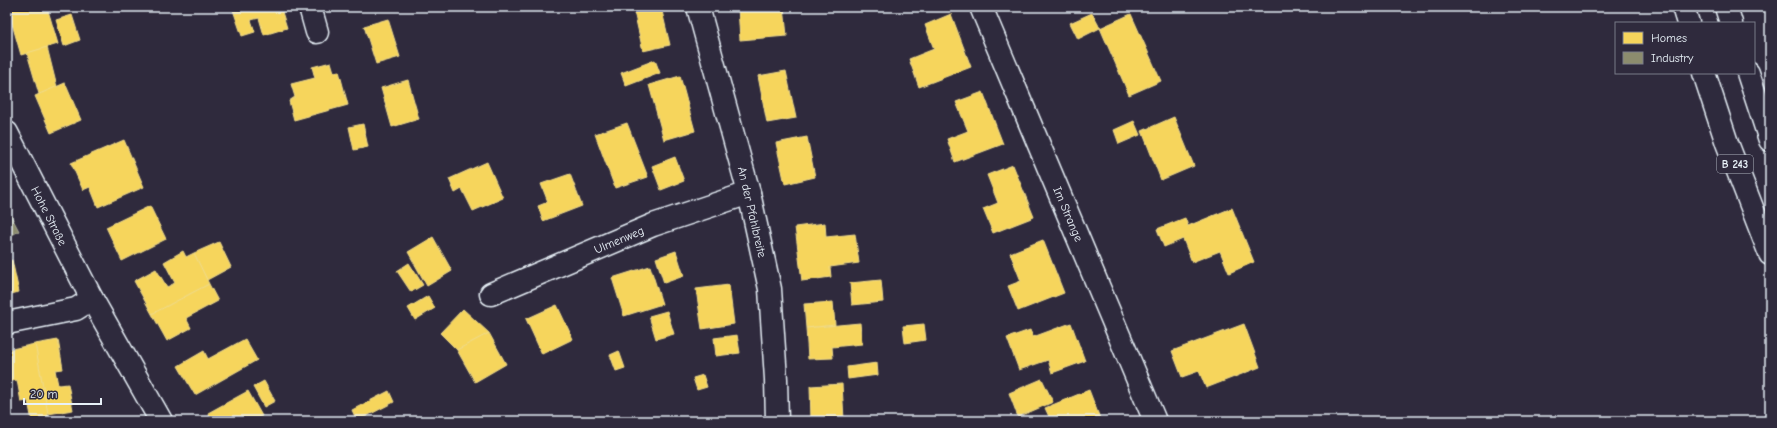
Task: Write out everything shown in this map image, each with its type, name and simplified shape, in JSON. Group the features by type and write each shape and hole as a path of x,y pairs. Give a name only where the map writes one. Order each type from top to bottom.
{"main road":[{"path":"310,7 317,32"},
{"name":"An der Pfahlbreite","path":"698,7 750,193 770,289 776,379 776,421"},
{"name":"Im Strange","path":"981,7 1155,421"},
{"path":"1683,7 1688,22"},
{"path":"1726,7 1731,22"},
{"name":"B 243","path":"1704,74 1727,143 1770,254"},
{"path":"1748,74 1770,140"},
{"name":"Hohe Straße","path":"7,133 92,299 161,421"},
{"name":"Ulmenweg","path":"491,294 653,225 750,193"},
{"path":"7,323 76,309 92,299"}],"building: Homes":[{"path":"17,7 47,7 58,44 21,55 8,10"},
{"path":"232,7 295,7 282,12 287,28 264,35 259,18 251,20 255,32 242,36"},
{"path":"633,7 661,7 670,45 643,51"},
{"path":"738,7 784,7 787,36 740,40"},
{"path":"1092,13 1100,28 1078,39 1070,23"},
{"path":"951,14 971,67 919,87 909,59 934,49 925,25"},
{"path":"1131,14 1161,81 1129,95 1100,28"},
{"path":"72,15 80,40 64,46 56,20"},
{"path":"388,19 400,57 376,64 364,26"},
{"path":"47,47 57,87 39,94 27,53"},
{"path":"655,60 660,73 626,86 621,73"},
{"path":"331,62 334,72 339,71 348,105 294,120 289,101 295,97 291,84 315,78 312,67"},
{"path":"786,71 796,118 767,123 758,76"},
{"path":"680,76 695,131 664,140 649,85"},
{"path":"408,80 419,119 392,127 381,88"},
{"path":"65,83 81,120 51,133 35,96"},
{"path":"983,92 1003,144 955,162 947,139 968,131 956,102"},
{"path":"1174,117 1194,166 1161,180 1142,131"},
{"path":"1134,121 1140,135 1119,144 1114,130"},
{"path":"627,123 648,177 615,188 595,134"},
{"path":"363,124 368,147 354,150 349,127"},
{"path":"807,137 815,177 785,184 776,143"},
{"path":"124,140 144,187 98,207 90,187 83,190 71,163"},
{"path":"675,157 684,181 661,190 652,166"},
{"path":"487,162 503,198 473,211 462,189 455,193 449,179"},
{"path":"1013,165 1034,217 993,233 983,209 998,203 987,175"},
{"path":"570,174 582,206 543,221 538,206 548,202 541,184"},
{"path":"150,206 166,239 122,261 106,227"},
{"path":"1232,208 1254,262 1229,273 1220,251 1192,262 1183,239 1164,247 1157,229 1185,218 1188,226"},
{"path":"825,223 826,237 855,234 859,263 830,267 831,277 802,281 795,227"},
{"path":"433,237 452,271 427,286 408,252"},
{"path":"1043,240 1064,293 1018,311 1008,286 1021,281 1010,253"},
{"path":"219,242 231,267 207,280 194,253"},
{"path":"183,251 186,257 194,253 209,284 152,314 134,281 156,269 167,287 175,283 164,262"},
{"path":"676,251 684,276 664,283 656,258"},
{"path":"12,260 19,292 7,295 7,262"},
{"path":"409,263 423,285 411,292 397,271"},
{"path":"650,266 662,304 624,316 612,278"},
{"path":"881,280 883,302 852,305 850,283"},
{"path":"209,284 218,301 186,318 191,328 167,341 152,314"},
{"path":"729,285 734,324 702,329 696,289"},
{"path":"428,296 435,308 415,320 408,308"},
{"path":"833,302 835,325 806,328 804,304"},
{"path":"557,305 573,339 542,354 526,319"},
{"path":"463,309 489,333 457,350 440,333"},
{"path":"667,311 674,334 656,339 649,316"},
{"path":"860,323 862,344 832,347 833,358 808,359 806,328"},
{"path":"1071,323 1085,361 1052,373 1048,360 1019,370 1007,338 1030,330 1033,337"},
{"path":"924,324 926,340 905,343 903,326"},
{"path":"1244,324 1260,367 1206,388 1199,371 1182,377 1172,351"},
{"path":"489,333 506,364 475,382 457,350"},
{"path":"737,335 740,353 716,356 714,338"},
{"path":"245,339 257,360 195,395 178,366 204,351 208,359"},
{"path":"58,340 63,369 55,370 58,385 68,384 73,410 48,414 35,344"},
{"path":"35,344 49,421 32,421 28,401 21,402 17,380 7,382 7,350"},
{"path":"619,351 625,368 616,371 610,355"},
{"path":"877,363 878,375 848,379 847,367"},
{"path":"703,375 707,387 697,390 693,378"},
{"path":"1042,379 1053,402 1018,417 1009,393"},
{"path":"264,381 275,401 264,407 253,387"},
{"path":"842,384 844,420 811,421 810,386"},
{"path":"1089,390 1101,421 1051,421 1045,408"},
{"path":"248,391 262,416 252,421 212,421 208,413"},
{"path":"389,391 394,402 357,421 352,410"}],"building: Industry":[{"path":"9,212 19,231 7,238 7,213"}]}
